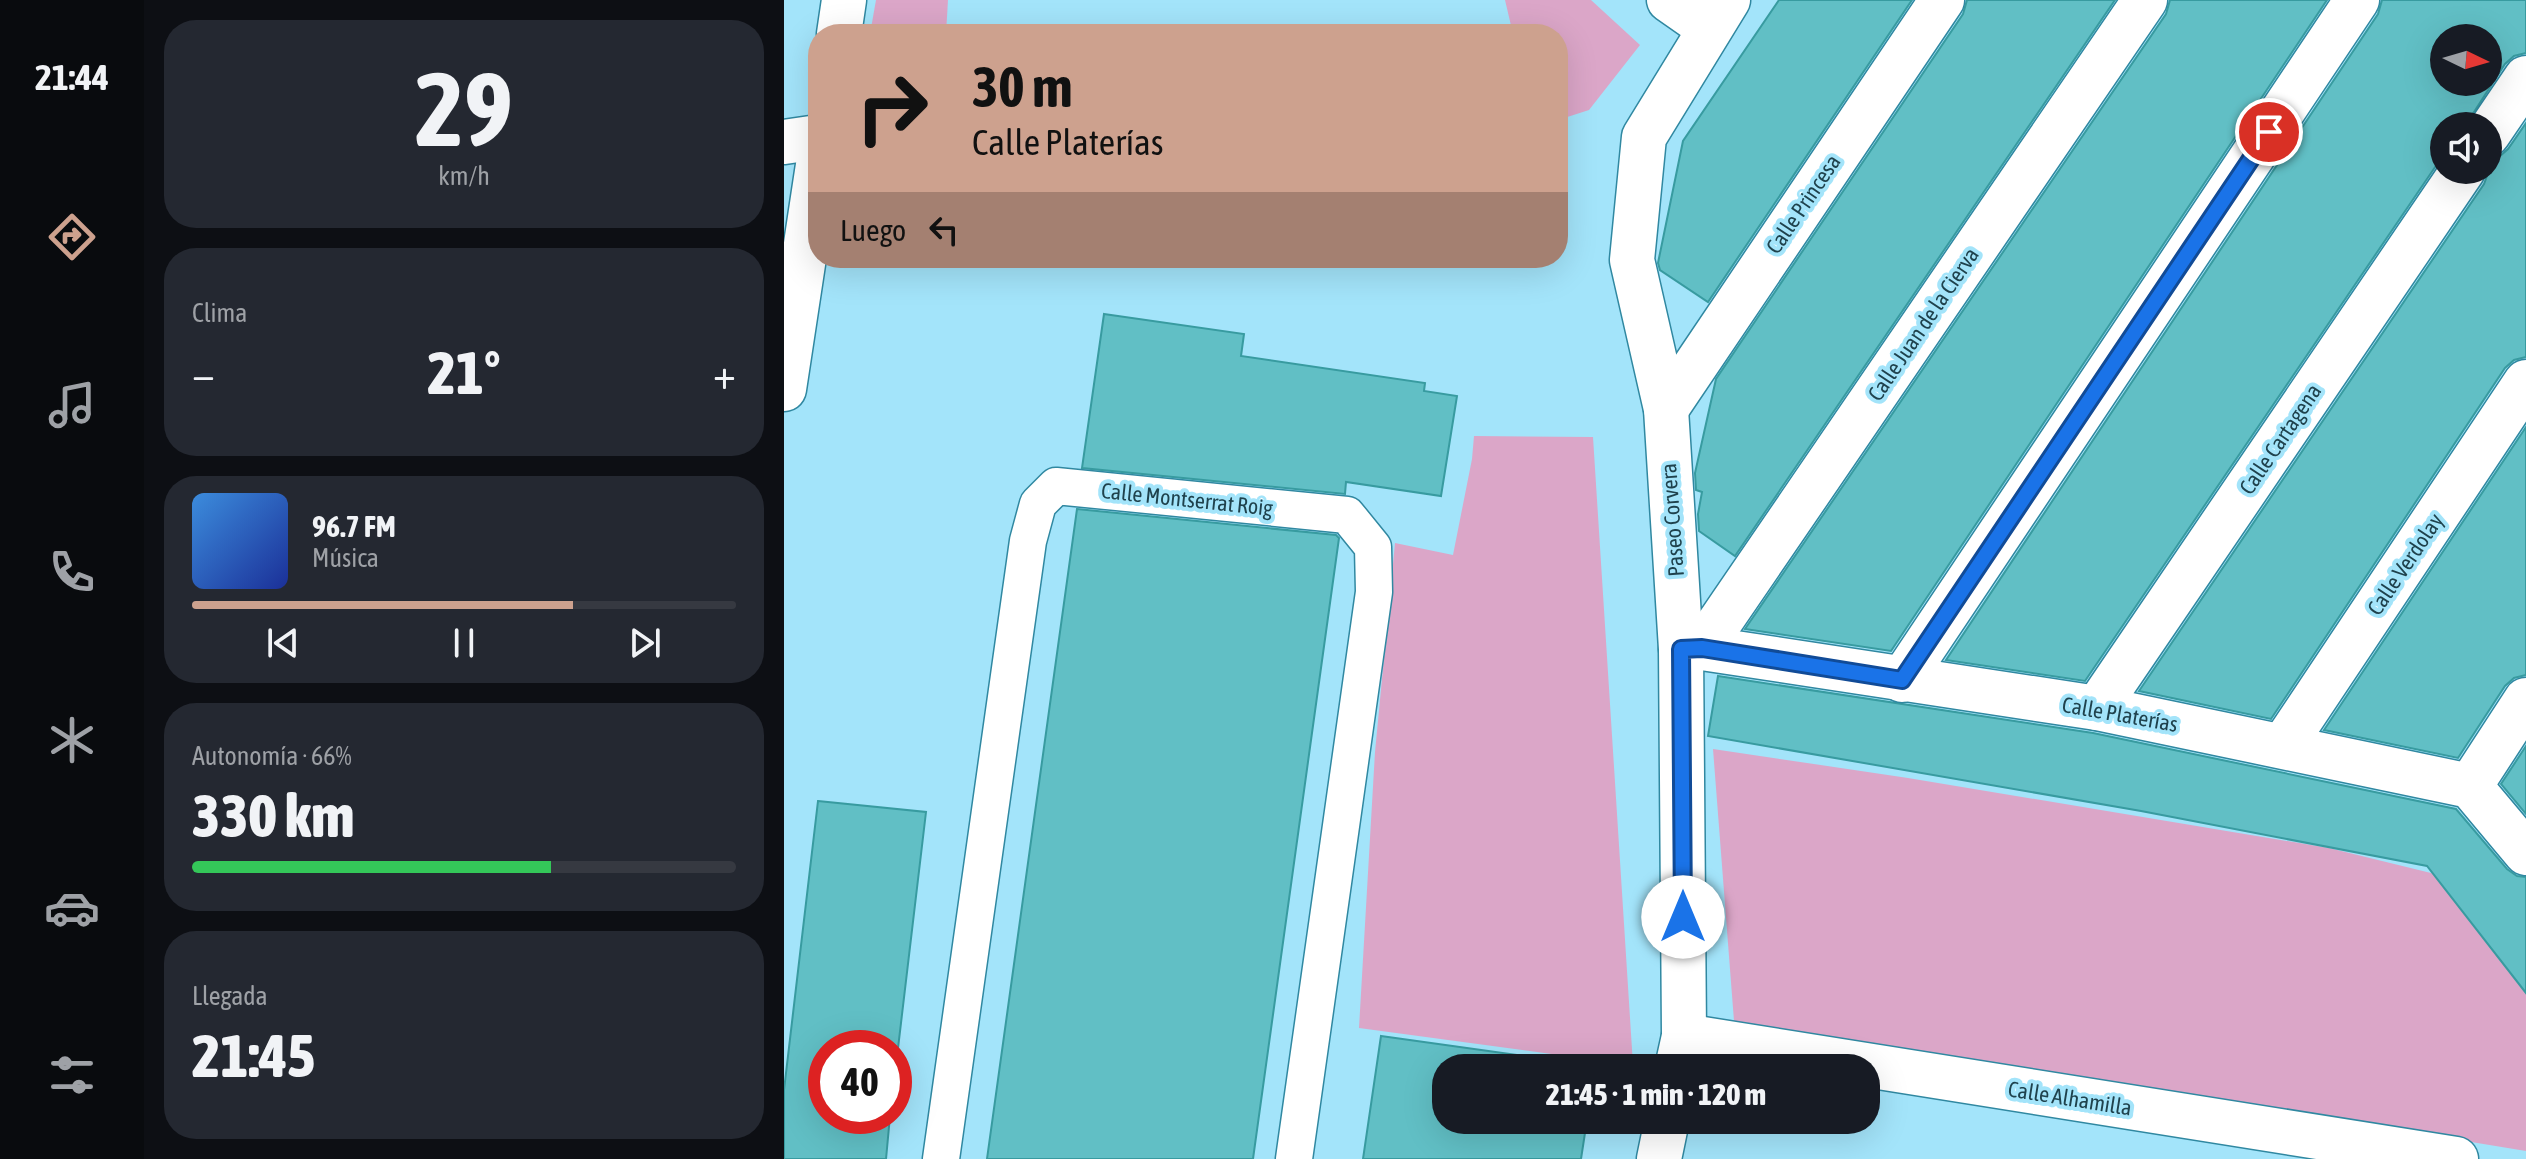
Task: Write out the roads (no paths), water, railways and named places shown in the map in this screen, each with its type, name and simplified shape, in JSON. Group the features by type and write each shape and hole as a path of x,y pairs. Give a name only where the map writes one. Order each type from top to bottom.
{"street":[{"path":"840,24 844,0"},
{"path":"1669,0 1719,14"},
{"name":"Calle Princesa","path":"1666,409 1942,0"},
{"name":"Calle Juan de la Cierva","path":"1691,648 2145,0"},
{"path":"1902,680 2357,0"},
{"name":"Paseo Corvera","path":"1680,1052 1691,648 1666,409 1632,260 1644,137 1719,14"},
{"path":"2502,113 2526,78"},
{"path":"784,142 808,138"},
{"name":"Calle Cartagena","path":"2097,708 2453,184"},
{"path":"784,389 808,231"},
{"name":"Calle Verdolay","path":"2283,746 2526,382"},
{"name":"Calle Platerías","path":"1691,648 2097,708 2470,786"},
{"path":"2526,700 2470,786 2526,853"},
{"name":"Calle Alhamilla","path":"1680,1052 2456,1159"},
{"path":"1659,1159 1664,1134"}],"lane":[{"name":"Calle Montserrat Roig","path":"941,1159 1028,541 1038,504 1056,486 1347,515 1373,547 1374,592 1294,1159"}]}
